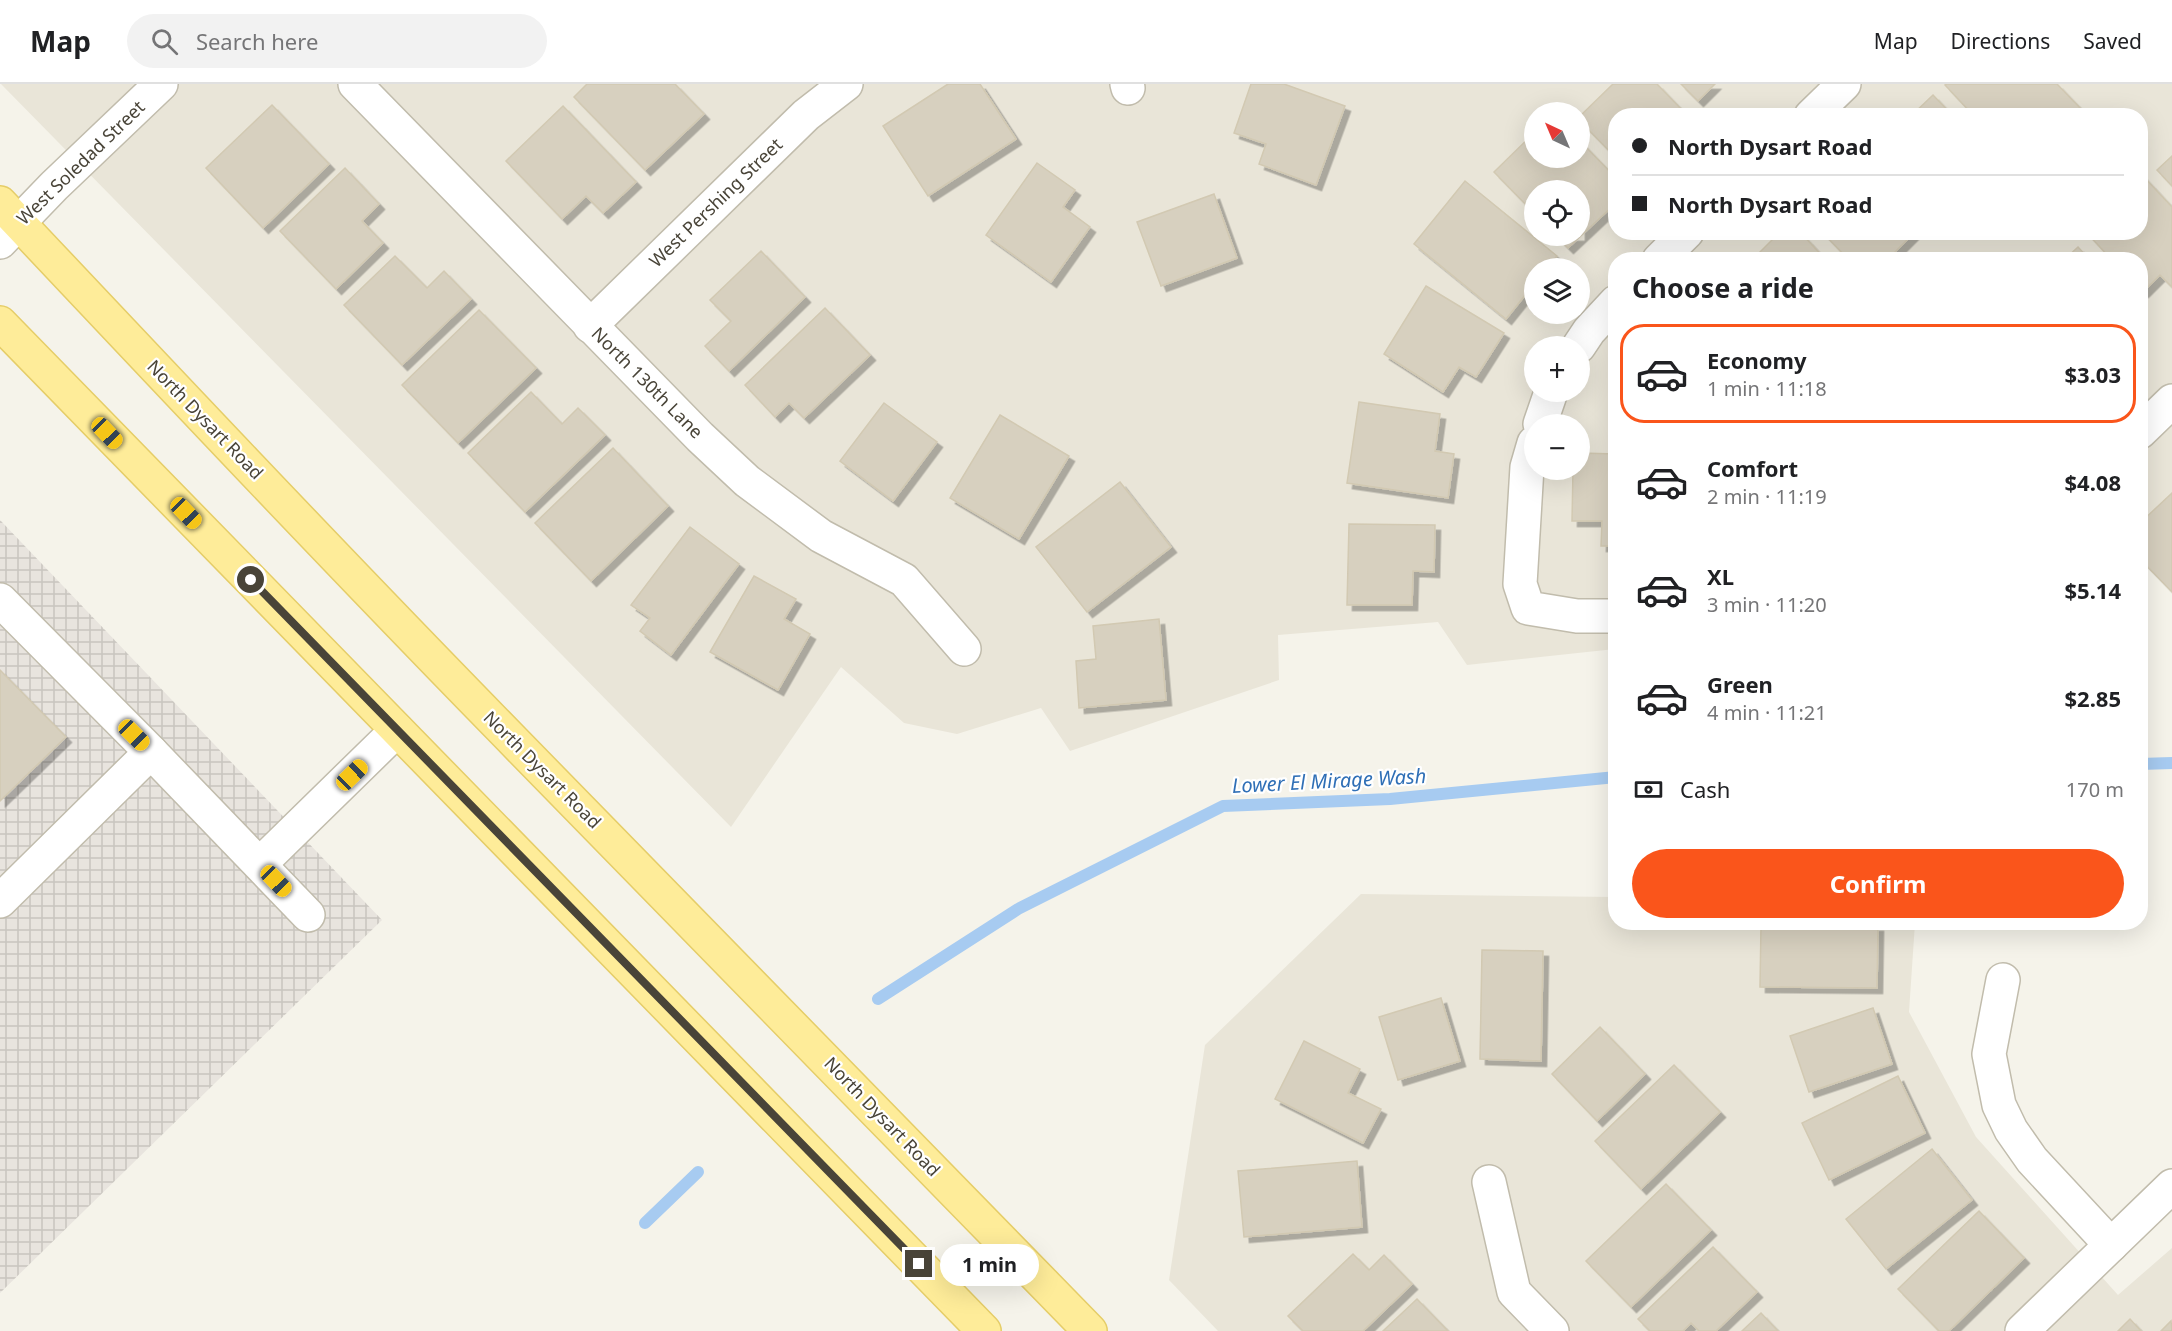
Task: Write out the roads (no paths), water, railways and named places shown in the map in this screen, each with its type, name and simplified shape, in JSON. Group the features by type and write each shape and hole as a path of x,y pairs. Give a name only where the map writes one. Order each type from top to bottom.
{"main road":[{"name":"North Dysart Road","path":"6,222 1090,1331"},
{"path":"0,322 984,1331"}],"street":[{"name":"West Soledad Street","path":"6,222 54,186 161,84"},
{"name":"North 130th Lane","path":"355,84 700,438 747,481 821,536 904,580 964,649"},
{"name":"West Pershing Street","path":"590,326 806,115 846,84"},
{"path":"1819,108 1844,84"},
{"path":"1667,252 1679,240"},
{"path":"1586,336 1608,311"},
{"path":"2148,424 2172,401"},
{"path":"1526,480 1520,584 1528,608 1577,616 1608,616"},
{"path":"0,600 308,915"},
{"path":"260,864 398,730"},
{"path":"0,901 151,752"},
{"path":"2003,980 1989,1054 1999,1105 2011,1130 2032,1160 2111,1245"},
{"path":"1489,1182 1514,1292 1552,1331"},
{"path":"2022,1331 2172,1186"}],"waterway":[{"name":"Lower El Mirage Wash","path":"2148,764 2172,763"},
{"name":"Lower El Mirage Wash","path":"878,999 1018,909 1223,806 1390,799 1608,778"},
{"path":"645,1223 698,1172"}]}
